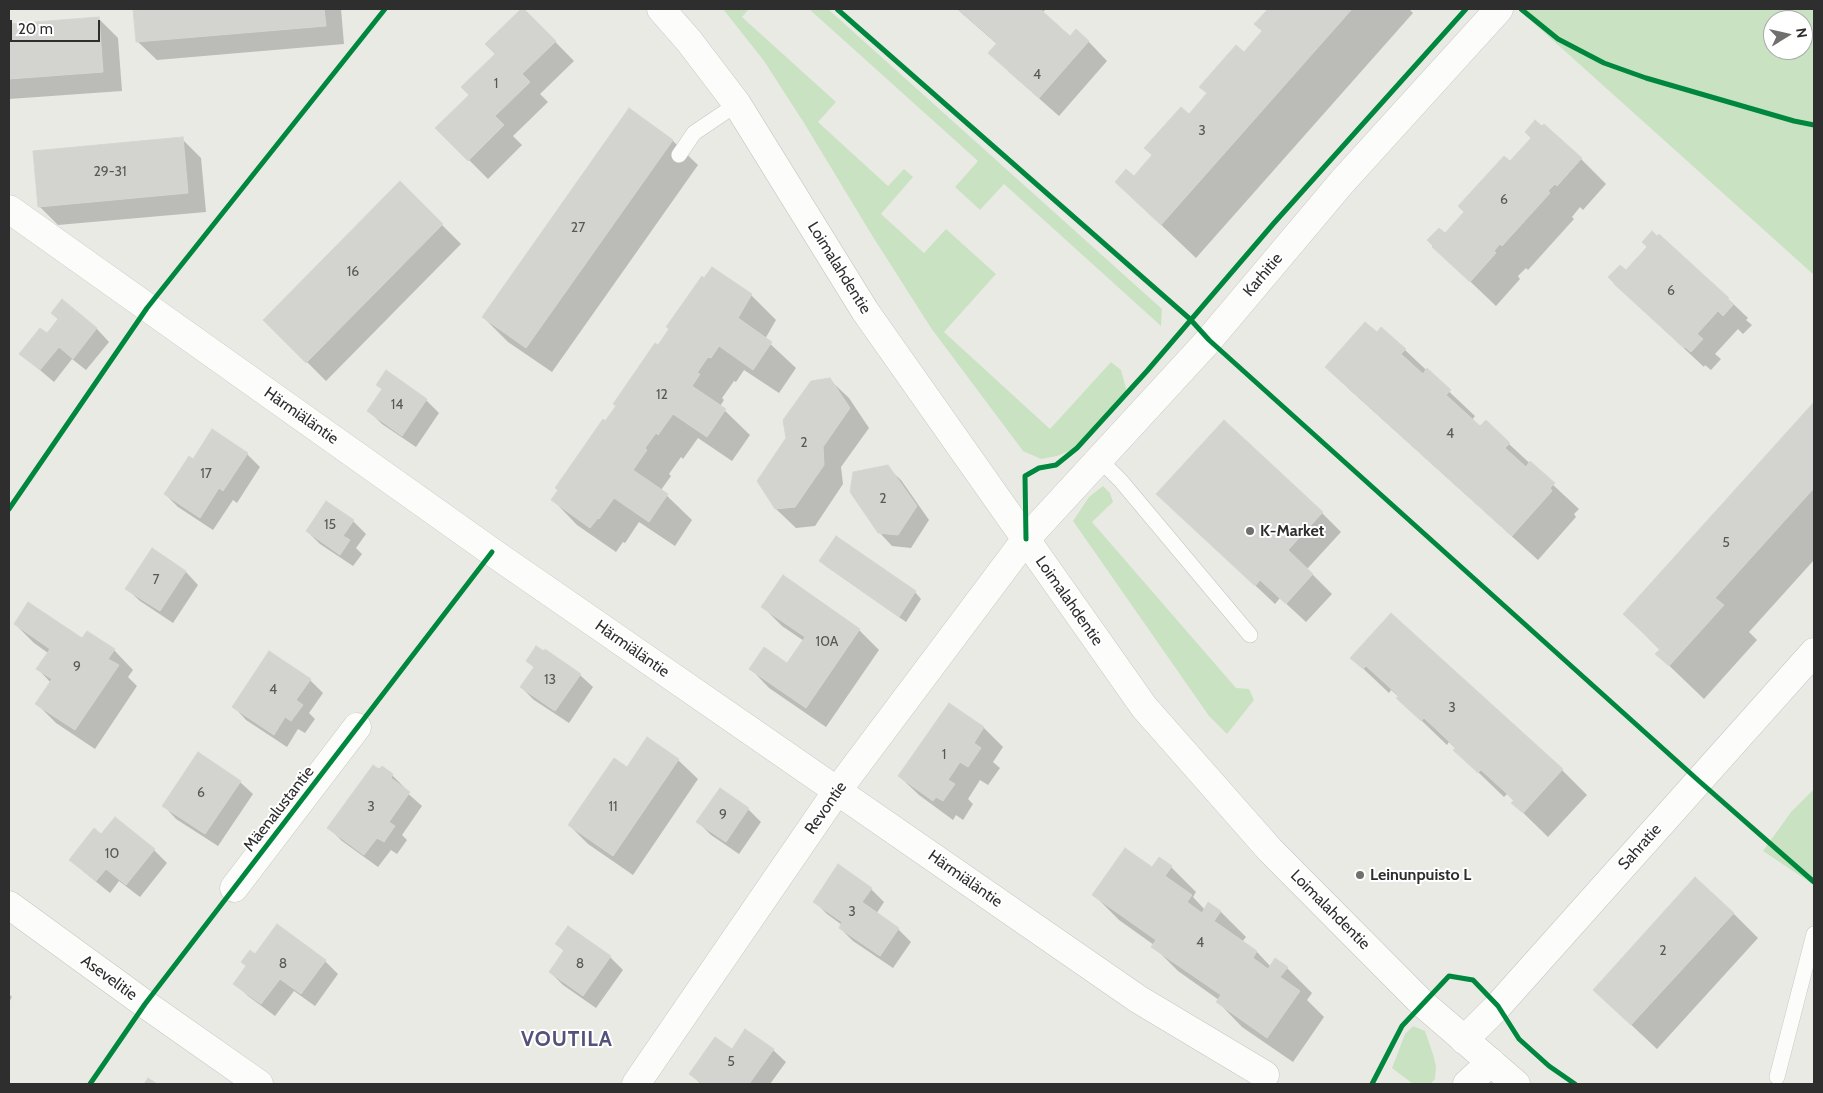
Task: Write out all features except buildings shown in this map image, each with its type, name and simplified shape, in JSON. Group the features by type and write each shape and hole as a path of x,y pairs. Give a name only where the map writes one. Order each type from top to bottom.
{"street":[{"name":"Loimalahdentie","path":"661,9 689,41 737,104 865,311 1144,707 1270,850 1422,1004 1516,1084"},
{"name":"Karhitie","path":"1026,539 1209,340 1342,182 1499,9"},
{"name":"Härmiäläntie","path":"9,209 484,546 1138,999 1265,1076"},
{"name":"Revontie","path":"636,1084 837,791 1026,539"},
{"name":"Sahratie","path":"1464,1040 1498,1006 1814,652"},
{"path":"234,888 357,727"},
{"name":"Asevelitie","path":"9,905 259,1084"},
{"path":"1466,1084 1491,1062"}],"lane":[{"path":"679,155 694,133 737,104"},
{"path":"1100,460 1121,481 1250,635"},
{"path":"1776,1078 1814,934"}],"green space":[{"path":"723,9 749,9 742,17 836,102 818,122 888,186 904,169 913,177 881,214 924,253 946,229 996,274 944,332 1050,429 1111,362 1121,370 1127,392 1077,448 1057,456 1041,459 1023,451 931,328 764,61"},
{"path":"809,9 828,9 1162,309 1161,326 1004,184 980,210 955,187 978,161"},
{"path":"1518,9 1814,9 1814,275"},
{"path":"1103,486 1110,493 1113,502 1092,522 1236,688 1249,689 1254,700 1227,734 1209,716 1073,521 1089,497"},
{"path":"1814,789 1814,885 1763,851 1791,812"},
{"path":"1413,1026 1425,1031 1433,1054 1436,1066 1435,1079 1430,1084 1413,1084 1392,1068 1405,1034"}],"cycle path":[{"path":"9,509 147,308 385,9"},
{"path":"837,9 1190,319 1209,340 1699,781 1814,882"},
{"path":"1026,539 1025,476 1039,468 1056,465 1077,448 1147,371 1274,223 1466,9"},
{"path":"1521,9 1558,39 1604,63 1646,78 1794,121 1814,125"},
{"name":"Mäenalustantie","path":"90,1084 145,1004 492,552"},
{"path":"1372,1084 1402,1026 1449,976 1473,980 1498,1006 1519,1039 1549,1066 1575,1084"}],"place":[{"name":"K-Market","path":"1250,531"},
{"name":"Leinunpuisto L","path":"1360,875"}],"district":[{"name":"VOUTILA","path":"567,1040"}]}
